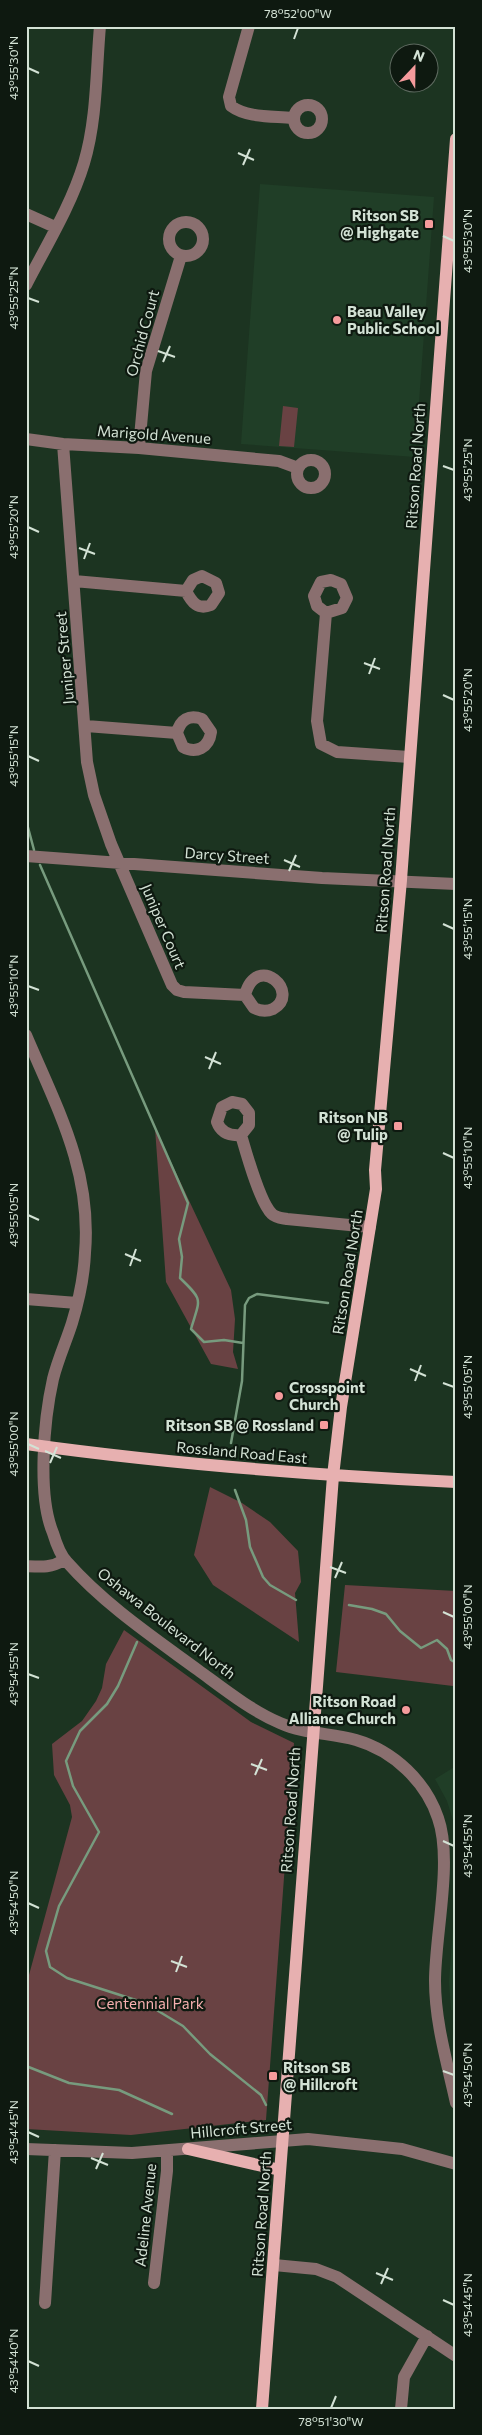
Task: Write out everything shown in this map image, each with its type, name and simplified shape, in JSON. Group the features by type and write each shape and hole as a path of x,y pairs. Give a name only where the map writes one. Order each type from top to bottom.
{"main road":[{"name":"Ritson Road North","path":"262,2409 312,1732 333,1476 341,1407 376,1188 375,1170 401,880 456,139"},
{"name":"Rossland Road East","path":"26,1444 183,1464 333,1476 456,1482"},
{"path":"188,2149 280,2170"}],"street":[{"path":"26,285 75,188 84,163 91,129 100,26"},
{"path":"249,26 229,97 231,106 238,112 248,114 292,118"},
{"path":"26,214 55,227"},
{"name":"Orchid Court","path":"139,448 146,371 181,256"},
{"name":"Marigold Avenue","path":"26,439 63,444 139,448 279,461 298,468"},
{"name":"Juniper Street","path":"63,444 86,726 87,762 94,795 121,864"},
{"path":"74,580 186,591"},
{"path":"326,613 317,721 321,744 337,752 409,757"},
{"path":"86,726 177,733"},
{"name":"Darcy Street","path":"26,856 322,878 401,880 456,884"},
{"name":"Juniper Court","path":"121,864 172,985 177,990 245,995"},
{"name":"Oshawa Boulevard North","path":"26,1035 69,1136 80,1170 86,1203 86,1249 77,1303 53,1378 45,1447 44,1496 51,1530 64,1560 125,1614 244,1702 282,1724 358,1741 384,1753 406,1768 424,1790 438,1818 444,1842 435,1979 436,2014 456,2102"},
{"path":"241,1134 259,1188 271,1214 278,1218 370,1227"},
{"path":"26,1299 77,1303"},
{"path":"26,1566 46,1568 64,1560"},
{"name":"Hillcroft Street","path":"26,2148 98,2152 167,2151 308,2139 378,2145 424,2154 456,2164"},
{"path":"45,2303 55,2150"},
{"name":"Adeline Avenue","path":"154,2283 167,2171 167,2151"},
{"path":"274,2265 316,2269 337,2277 456,2356"},
{"path":"401,2409 404,2377 427,2336"}],"shaded area":[{"name":"Beau Valley Public School","path":"260,184 434,197 415,457 241,444"},
{"path":"456,1766 456,1830 447,1801 435,1779"},
{"path":"456,1885 456,2010 451,2010 449,1982"}],"green space":[{"path":"283,406 298,408 294,447 279,446"},
{"path":"155,1128 231,1290 235,1319 233,1352 238,1369 211,1364 166,1282"},
{"path":"210,1487 242,1503 270,1522 298,1551 301,1582 295,1593 299,1642 213,1585 194,1555"},
{"path":"345,1585 456,1591 456,1690 453,1686 336,1672"},
{"name":"Centennial Park","path":"124,1630 251,1722 294,1743 266,2120 131,2135 26,2129 26,1986 72,1817 70,1805 54,1775 52,1744 82,1721 96,1701 102,1688 106,1664"}],"waterway":[{"path":"26,820 34,850"},
{"path":"40,865 188,1203 179,1239 182,1257 180,1278 193,1291 198,1300 191,1329 204,1342 224,1340 243,1343"},
{"path":"231,1443 242,1381 245,1305 249,1298 257,1294 328,1303"},
{"path":"235,1490 246,1520 250,1547 263,1577 270,1585 296,1600"},
{"path":"349,1605 372,1609 386,1614 400,1631 421,1648 437,1640 447,1649 451,1660 456,1663"},
{"path":"137,1642 118,1686 107,1704 80,1731 66,1761 73,1786 99,1832 59,1906 46,1951 50,1967 67,1978 145,2003 183,2026 210,2054 261,2095 266,2105"},
{"path":"26,2066 69,2083 119,2090 172,2114"}],"place":[{"name":"Ritson SB @ Highgate","path":"429,224"},
{"name":"Beau Valley Public School","path":"337,320"},
{"name":"Ritson NB @ Tulip","path":"398,1126"},
{"name":"Crosspoint Church","path":"279,1396"},
{"name":"Ritson SB @ Rossland","path":"324,1425"},
{"name":"Ritson Road Alliance Church","path":"406,1710"},
{"name":"Ritson SB @ Hillcroft","path":"273,2076"}]}
